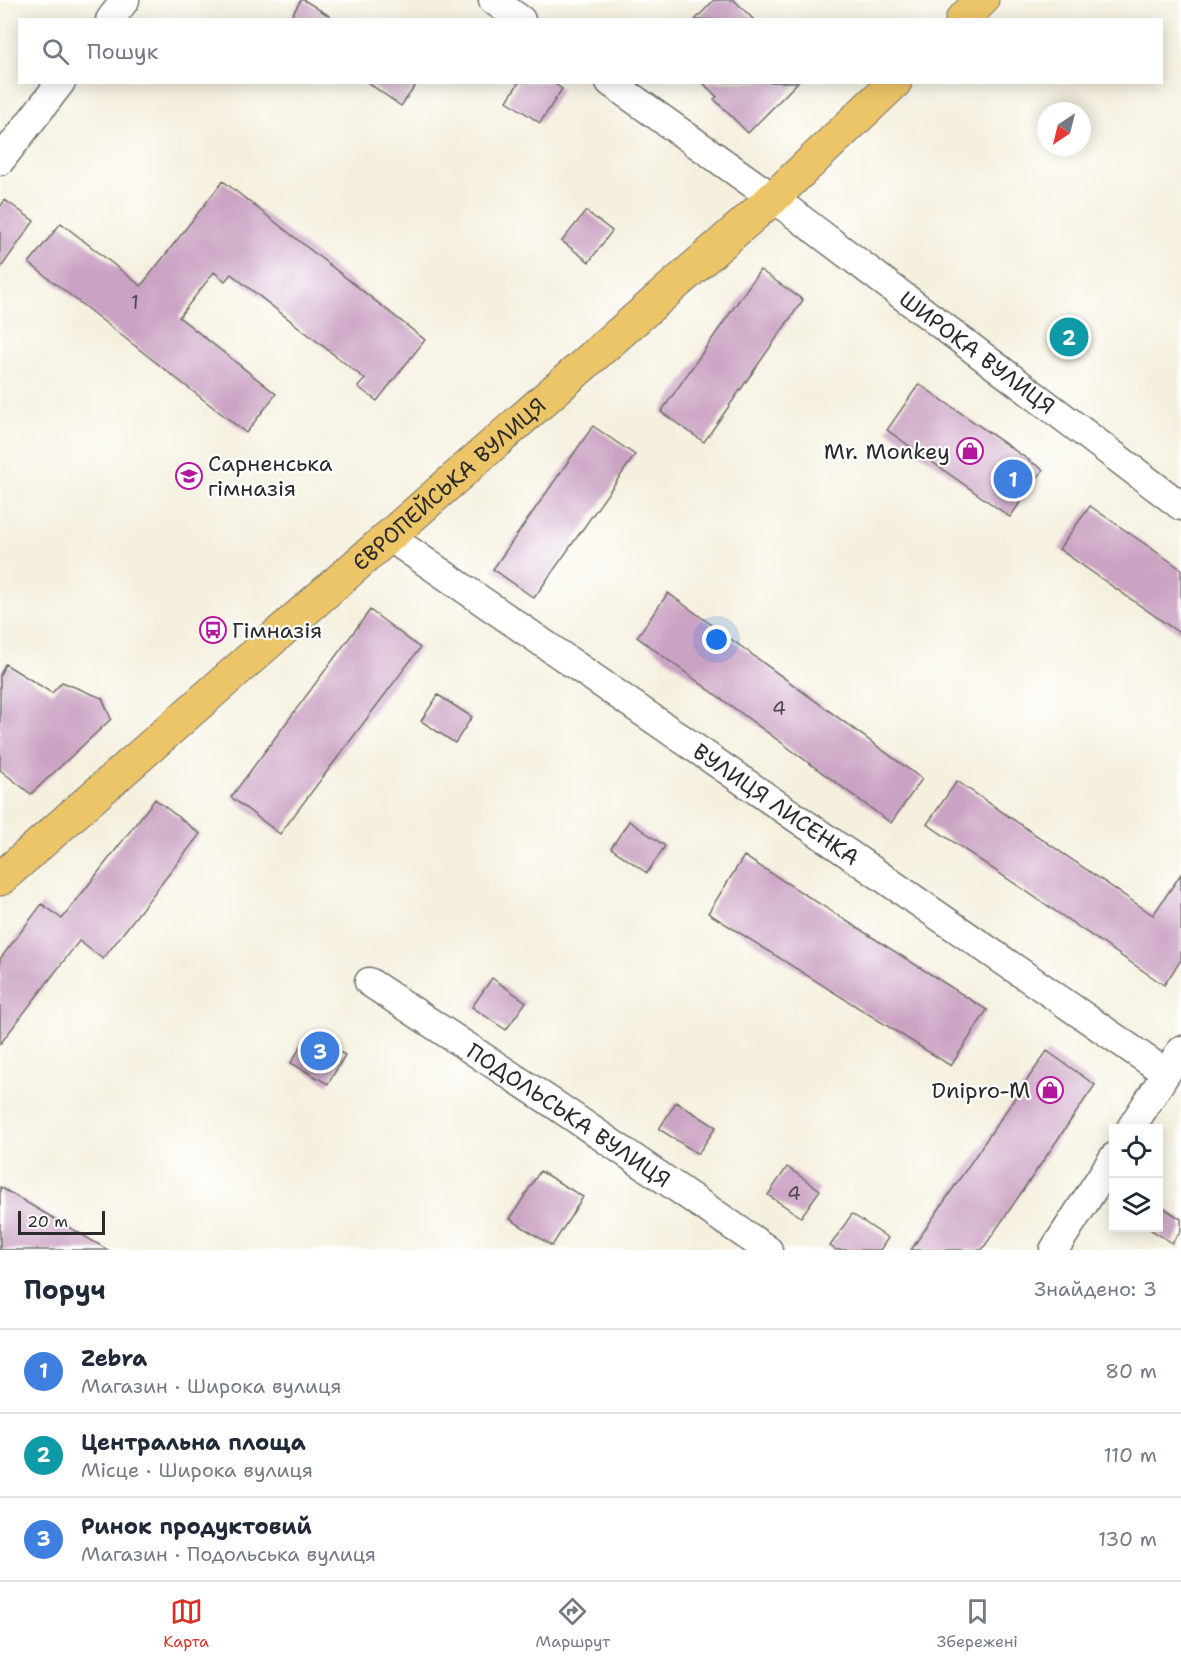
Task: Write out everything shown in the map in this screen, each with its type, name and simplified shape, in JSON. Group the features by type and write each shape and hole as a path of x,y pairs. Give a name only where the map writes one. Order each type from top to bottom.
{"main road":[{"path":"964,18 982,0"},
{"name":"ЄВРОПЕЙСЬКА ВУЛИЦЯ","path":"0,879 773,198 893,84"}],"street":[{"path":"112,18 125,0"},
{"path":"494,0 518,18"},
{"path":"0,161 59,84"},
{"name":"ШИРОКА ВУЛИЦЯ","path":"613,84 773,198 1181,506"},
{"name":"ВУЛИЦЯ ЛИСЕНКА","path":"388,536 1174,1061"},
{"name":"ПОДОЛЬСЬКА ВУЛИЦЯ","path":"369,982 557,1106 768,1250"},
{"path":"1134,1124 1174,1061"},
{"path":"1054,1250 1109,1163"}],"building":[{"path":"301,0 304,0 333,18 290,18"},
{"path":"714,0 734,0 752,18 697,18"},
{"path":"370,84 417,84 401,106"},
{"path":"518,84 555,84 562,89 540,123 507,101"},
{"path":"704,84 796,84 748,133 714,99 717,97"},
{"path":"223,181 425,340 377,401 358,387 365,379 231,274 225,281 214,272 179,317 276,394 246,433 29,263 61,223 141,286"},
{"path":"5,200 34,221 0,269 0,207"},
{"path":"586,211 612,231 589,262 562,241"},
{"path":"760,270 803,300 704,442 661,412"},
{"path":"919,384 1043,470 1010,517 887,430"},
{"path":"593,426 635,455 534,598 493,569"},
{"path":"1090,506 1181,569 1181,634 1059,549"},
{"path":"668,593 922,779 891,823 637,637"},
{"path":"370,610 420,648 280,834 231,797"},
{"path":"5,664 52,693 62,682 102,698 111,719 31,794 0,770 0,675"},
{"path":"438,695 472,717 455,743 421,721"},
{"path":"957,781 1153,915 1181,874 1181,960 1164,985 927,824"},
{"path":"155,799 200,834 103,959 79,941 0,1044 0,959 42,904 62,919"},
{"path":"629,821 665,846 647,873 611,848"},
{"path":"744,856 987,1010 951,1066 708,913"},
{"path":"492,978 526,1002 506,1030 472,1007"},
{"path":"308,1034 345,1055 328,1084 291,1063"},
{"path":"1047,1051 1095,1085 982,1250 911,1250"},
{"path":"676,1102 716,1127 698,1154 659,1129"},
{"path":"787,1167 820,1190 801,1217 768,1195"},
{"path":"540,1171 583,1197 552,1246 510,1219"},
{"path":"0,1187 108,1250 0,1250"},
{"path":"1163,1207 1181,1219 1181,1230 1172,1243 1154,1232 1163,1232"},
{"path":"852,1214 888,1238 880,1250 836,1250 830,1246"}],"place":[{"name":"Центральна площа","path":"1069,337"},
{"name":"Mr. Monkey","path":"970,451"},
{"name":"Сарненська гімназія","path":"189,476"},
{"name":"Zebra","path":"1013,479"},
{"name":"Гімназія","path":"213,630"},
{"name":"Ринок продуктовий","path":"320,1051"},
{"name":"Dnipro-M","path":"1050,1090"}]}
